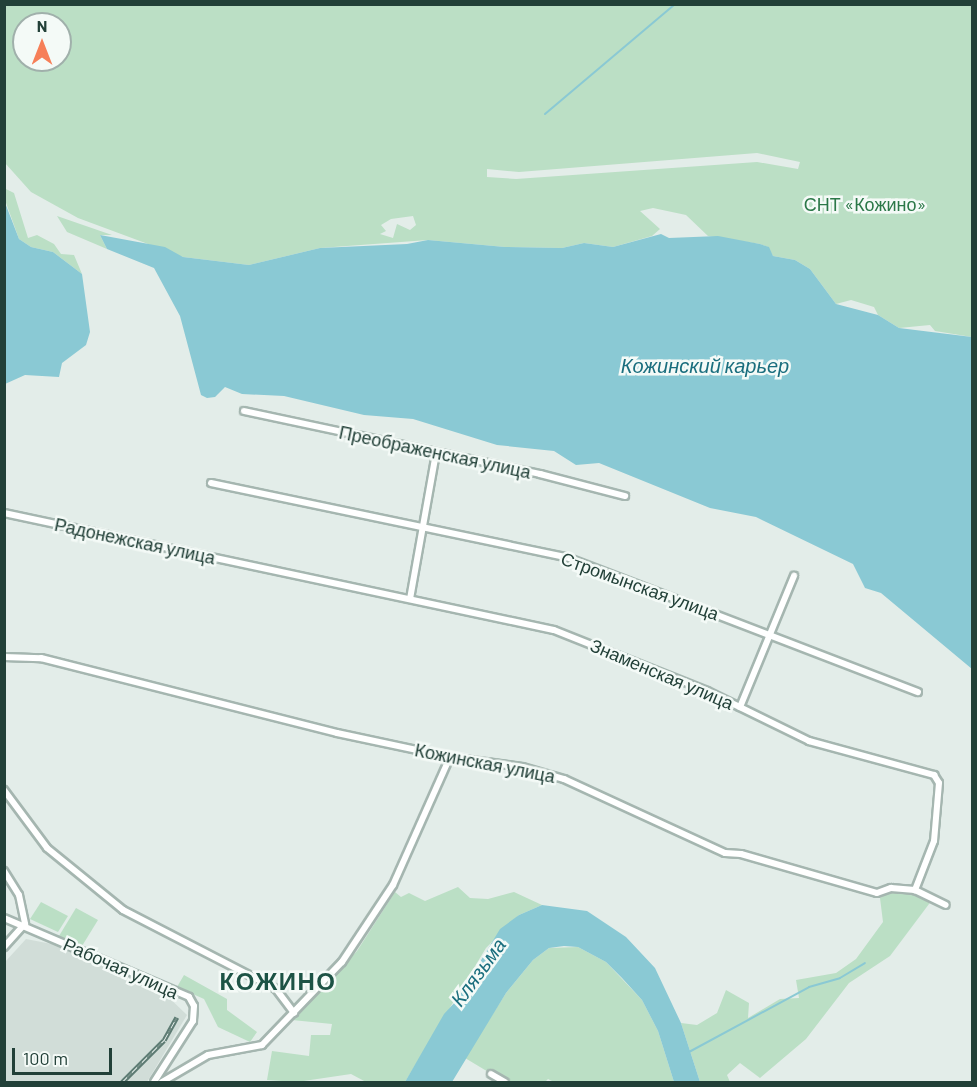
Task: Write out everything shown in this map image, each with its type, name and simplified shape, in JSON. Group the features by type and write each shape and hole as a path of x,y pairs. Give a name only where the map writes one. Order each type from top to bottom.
{"street":[{"name":"Преображенская улица","path":"244,411 540,474 625,496"},
{"path":"410,599 436,453"},
{"name":"Стромынская улица","path":"211,483 566,557 918,692"},
{"name":"Радонежская улица","path":"4,513 266,568"},
{"name":"Знаменская улица","path":"266,568 554,630 740,707 809,741 938,778 934,841 915,890"},
{"path":"740,707 794,576"},
{"name":"Кожинская улица","path":"6,656 41,658 337,733 450,757 522,767 564,779 725,853 741,854 877,893 891,888 915,890 946,905"},
{"path":"162,1083 208,1054 262,1045 352,949 393,885 450,757"},
{"path":"4,790 46,848 123,910 276,990 294,1013"},
{"path":"4,871 19,895 24,924"},
{"path":"4,918 24,924"},
{"path":"4,947 24,924"},
{"name":"Рабочая улица","path":"24,924 189,997 194,1006 193,1021 154,1083"},
{"path":"491,1074 504,1083"}],"shaded area":[{"path":"26,939 62,946 161,990 187,1015 147,1082 5,1082 5,962"}],"green space":[{"name":"СНТ «Кожино»","path":"5,5 972,5 972,337 935,331 930,325 899,328 878,315 874,307 851,300 836,304 810,269 795,260 773,256 768,247 760,244 708,236 686,215 653,208 640,211 660,229 652,236 613,247 584,243 562,248 505,247 428,240 320,248 249,265 183,257 78,218 31,192 5,163","holes":["757,153 800,162 798,169 757,162 516,179 487,177 487,169 519,172","413,216 416,225 410,230 397,224 393,238 380,234 386,231 381,225 391,219"]},
{"path":"4,188 14,193 28,238 37,235 54,244 61,254 74,255 82,274 53,252 31,247 19,239 5,200"},
{"path":"57,216 112,235 100,235 107,249 67,232"},
{"path":"458,887 470,898 488,899 514,892 542,905 519,915 486,948 405,1082 366,1082 351,1074 297,1082 267,1080 272,1051 309,1056 311,1035 330,1035 332,1024 292,1020 357,951 395,892 401,897 409,893 425,901"},
{"path":"892,891 916,893 932,900 890,956 849,983 806,1039 760,1078 740,1063 727,1075 730,1082 700,1082 681,1023 697,1025 717,1013 726,990 749,1003 748,1018 780,999 799,998 796,980 836,973 856,959 883,922 880,898"},
{"path":"41,902 68,916 58,932 30,919"},
{"path":"76,908 98,920 82,946 59,936"},
{"path":"578,947 606,962 642,1000 658,1031 674,1082 554,1082 548,1079 545,1082 505,1082 465,1058 506,993 533,960 549,948"},
{"path":"184,975 227,999 227,1010 257,1032 250,1042 218,1027 204,999 177,987"}],"water":[{"path":"4,200 19,239 31,247 53,252 82,274 90,332 86,345 62,363 59,377 25,375 5,384"},
{"name":"Кожинский карьер","path":"661,234 669,238 718,236 760,244 769,247 773,256 795,260 810,269 836,304 878,315 899,328 972,337 972,669 881,593 865,588 853,564 756,517 710,508 599,463 576,465 554,451 497,445 413,419 364,415 284,396 242,394 225,387 215,397 207,398 201,395 180,316 154,268 107,249 100,235 165,247 183,257 249,265 320,248 407,244 428,240 505,247 562,248 584,243 613,247"},
{"name":"Клязьма","path":"542,905 587,911 626,937 655,968 681,1023 700,1082 674,1082 658,1031 642,1000 606,962 578,947 564,946 549,948 533,960 506,993 452,1082 405,1082 444,1014 457,1000 500,929 519,915"}],"waterway":[{"path":"545,114 675,4"},
{"path":"689,1052 809,987 840,978 865,963"}],"railway":[{"path":"122,1082 164,1040 177,1017"}],"district":[{"name":"КОЖИНО","path":"278,981"}]}
